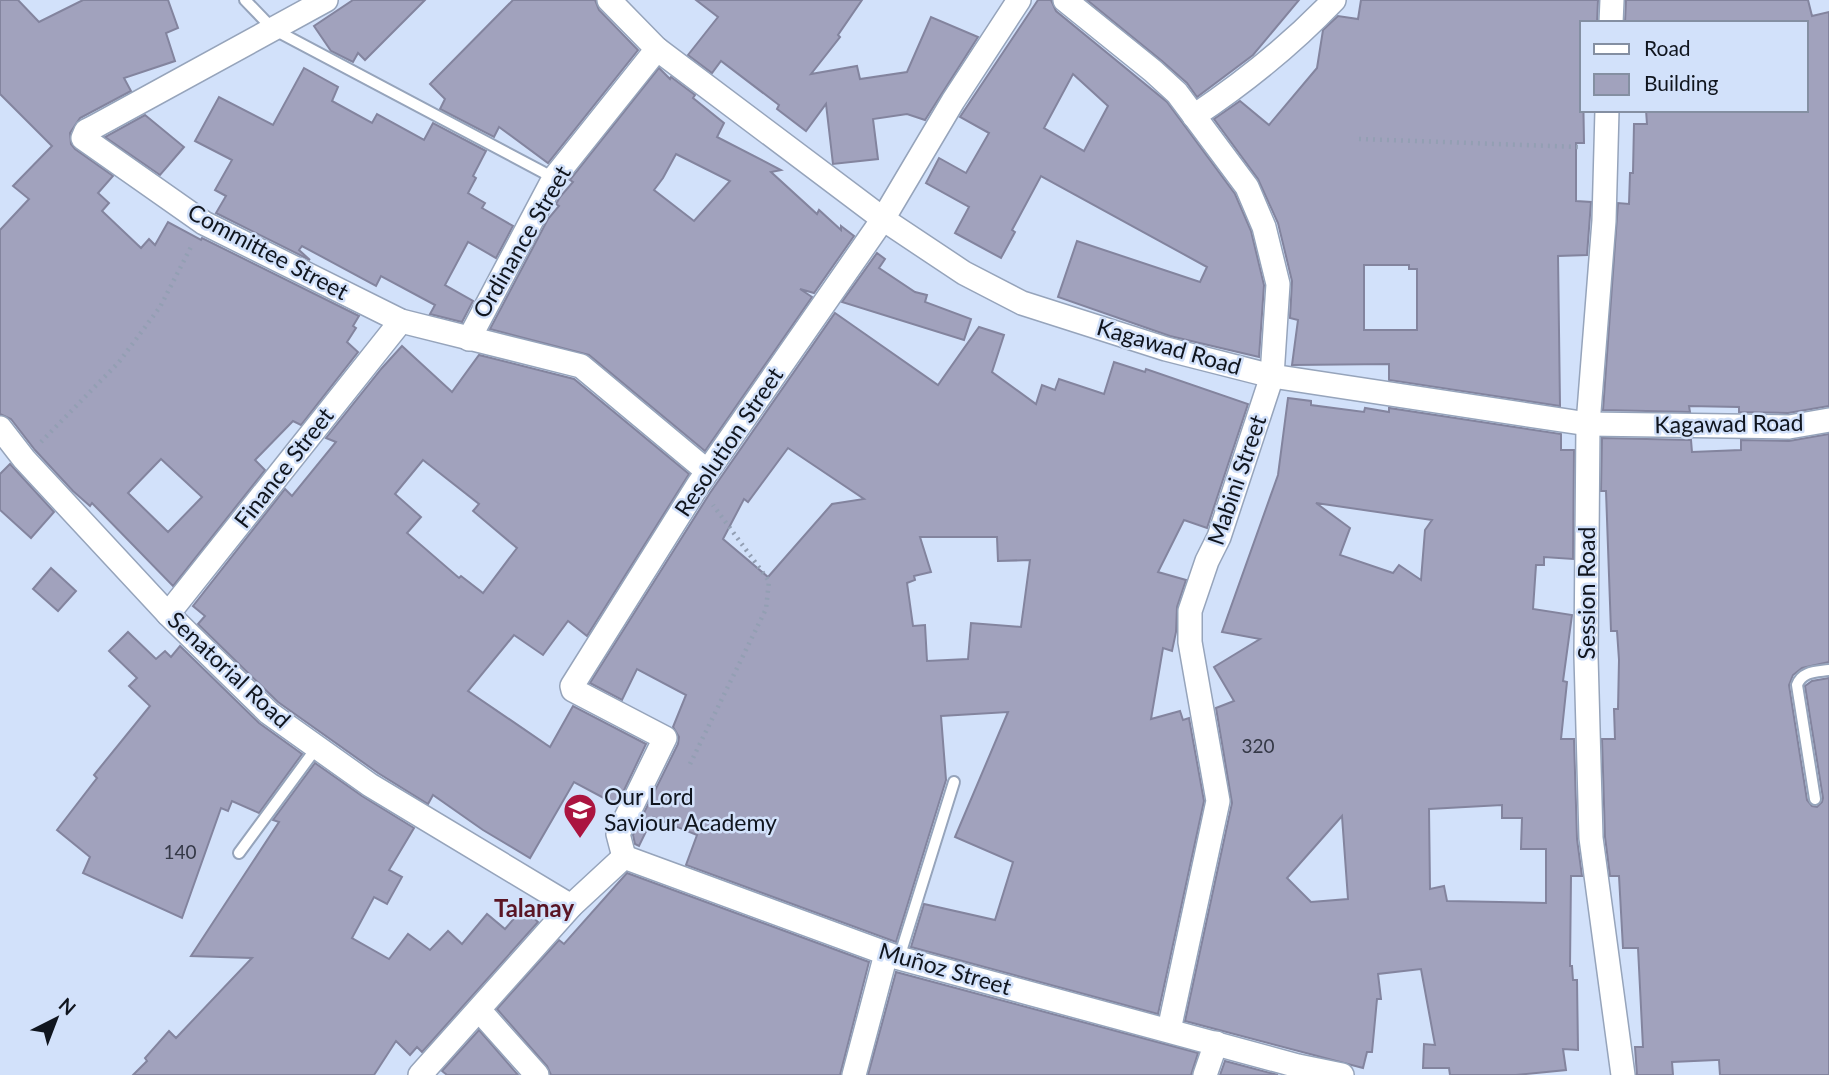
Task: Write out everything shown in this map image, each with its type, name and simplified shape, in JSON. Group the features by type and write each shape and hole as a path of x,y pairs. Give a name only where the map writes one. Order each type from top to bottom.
{"street":[{"name":"Committee Street","path":"326,0 177,79 93,127 83,138 204,223 401,321 581,366 703,478"},
{"name":"Kagawad Road","path":"609,0 657,49 883,219 964,273 1022,303 1166,349 1272,376 1588,424 1788,427 1829,420"},
{"name":"Resolution Street","path":"624,857 618,834 665,738 573,690 572,686 703,478 883,219 953,101 1019,0"},
{"name":"Mabini Street","path":"1065,0 1177,93 1247,187 1264,227 1278,284 1272,376 1219,537 1207,561 1190,611 1190,642 1218,801 1168,1030"},
{"path":"1194,116 1240,85 1273,58 1306,30 1334,0"},
{"path":"1611,21 1612,0"},
{"name":"Ordinance Street","path":"468,339 554,178 657,49"},
{"name":"Session Road","path":"1607,112 1604,221 1588,424 1586,656 1591,838 1623,1075"},
{"name":"Finance Street","path":"168,614 401,321"},
{"name":"Senatorial Road","path":"0,428 24,459 168,614 269,713 370,785 571,906"},
{"path":"420,1075 480,1011 571,906 624,857"},
{"name":"Muñoz Street","path":"624,857 892,956 1298,1066 1342,1075"},
{"path":"853,1075 892,956"},
{"path":"480,1011 537,1075"},
{"path":"1205,1075 1216,1043"}],"lane":[{"path":"245,0 273,29 554,178"},
{"path":"1815,799 1797,685 1799,678 1805,674 1829,670"},
{"path":"239,853 317,747"},
{"path":"892,956 954,782"}],"path":[{"path":"1359,139 1606,148"},
{"path":"24,459 119,362 160,307 204,223"},
{"path":"690,764 766,609 769,580 703,478"}],"building":[{"path":"0,0 18,0 39,22 83,0 168,0 178,28 166,33 175,61 124,78 131,91 80,118 70,133 71,144 75,149 113,176 98,193 109,203 102,211 141,248 149,239 155,245 168,222 359,316 353,326 356,328 347,342 358,352 301,425 293,421 255,460 265,470 173,586 92,503 90,506 73,491 11,419 0,414 0,230 29,199 13,186 52,146 0,94","holes":["161,459 202,497 168,532 128,493"]},
{"path":"353,0 425,0 365,60 358,53 353,62 331,51 314,26"},
{"path":"513,0 595,0 599,10 638,50 548,163 499,127 494,137 440,109 445,99 430,84"},
{"path":"696,0 862,0 838,35 840,37 811,74 857,66 860,79 907,72 931,17 978,37 925,120 907,114 873,119 878,159 833,164 826,104 806,131 777,109 779,105 721,61 712,73 688,55 718,17"},
{"path":"1038,0 1051,0 1056,11 1167,102 1235,194 1251,231 1264,285 1259,357 1170,336 1058,297 1077,241 1200,282 1207,267 1041,176 1012,230 1015,232 1001,258 955,233 969,207 926,183 939,158 966,173 989,133 960,117","holes":["1073,74 1108,106 1084,151 1044,128"]},
{"path":"1087,0 1299,0 1253,55 1197,97 1187,83"},
{"path":"1361,0 1598,0 1597,21 1580,21 1580,112 1583,112 1584,143 1576,143 1576,201 1591,202 1587,255 1558,256 1560,406 1389,380 1389,364 1292,365 1298,320 1290,318 1292,281 1278,223 1258,179 1214,119 1240,101 1269,125 1317,68 1323,30 1338,16 1358,19","holes":["1364,265 1409,265 1409,269 1417,269 1417,330 1364,330"]},
{"path":"1626,0 1808,0 1812,16 1829,12 1829,406 1788,413 1739,412 1739,407 1689,406 1690,412 1603,410 1618,203 1629,204 1634,124 1647,124 1646,112 1808,112 1808,21 1625,21"},
{"path":"304,68 338,87 332,101 372,123 377,114 424,140 433,123 486,151 473,176 476,178 468,193 485,203 482,208 513,226 496,258 468,242 445,285 473,301 462,322 430,314 435,305 381,276 376,286 302,246 299,250 310,260 216,213 226,196 215,190 232,160 195,141 219,97 273,125"},
{"path":"659,68 670,79 671,77 695,95 693,98 724,123 717,137 781,170 771,172 817,214 819,210 841,230 841,226 854,236 814,293 800,289 812,297 705,451 589,355 490,329 548,219 559,206 556,204 573,182 570,180","holes":["676,154 730,181 694,221 654,190"]},
{"path":"145,115 184,147 160,175 105,137"},
{"path":"877,253 885,259 879,268 915,292 927,295 925,302 971,319 964,340 842,302"},
{"path":"835,313 938,385 979,327 1004,335 992,372 1036,404 1042,385 1055,390 1059,379 1104,394 1114,362 1145,372 1146,369 1248,404 1207,528 1184,520 1158,572 1186,580 1177,607 1172,651 1163,648 1151,719 1180,711 1183,720 1189,718 1204,801 1158,1014 911,947 924,904 995,920 1013,862 955,837 1008,712 941,716 946,780 896,942 686,865 697,835 653,817 639,846 635,844 633,835 678,744 679,737 673,727 686,695 637,669 622,700 590,683 710,493","holes":["788,448 864,499 832,504 768,577 723,539 744,499 748,502","920,537 997,537 998,561 1030,560 1021,627 971,623 968,659 927,661 925,625 913,626 907,583 915,580 914,576 931,572"]},
{"path":"402,346 452,392 479,355 574,379 689,474 587,636 568,621 543,655 514,635 468,691 550,747 573,706 646,744 617,805 574,782 530,858 483,830 433,795 428,804 378,773 278,702 198,624 205,616 193,606 285,489 292,496 336,442 326,438","holes":["423,460 479,504 473,511 517,548 483,593 461,576 459,578 407,533 421,517 395,494"]},
{"path":"1288,398 1311,401 1311,405 1364,412 1365,408 1389,412 1389,408 1561,434 1561,450 1574,450 1573,559 1544,557 1544,565 1536,565 1533,609 1572,615 1563,681 1567,682 1561,739 1574,739 1577,839 1582,876 1571,876 1570,966 1573,980 1577,980 1578,1050 1563,1049 1566,1070 1516,1075 1450,1075 1449,1068 1423,1068 1424,1044 1435,1045 1421,969 1378,974 1381,999 1377,999 1372,1052 1367,1052 1363,1068 1185,1021 1232,803 1216,708 1234,701 1214,667 1260,639 1222,632 1278,475","holes":["1316,503 1432,520 1425,530 1421,580 1399,565 1393,573 1340,555 1350,528","1502,805 1502,818 1522,818 1521,849 1546,849 1546,903 1447,901 1444,886 1430,889 1429,809","1342,816 1348,899 1311,902 1287,878"]},
{"path":"1829,434 1829,662 1802,668 1793,675 1789,685 1807,800 1817,807 1823,798 1805,686 1812,681 1829,678 1829,1075 1720,1075 1719,1060 1716,1060 1672,1062 1673,1075 1637,1075 1635,1047 1643,1047 1638,948 1623,948 1619,876 1610,876 1605,837 1602,739 1615,739 1614,709 1618,709 1619,660 1617,631 1611,631 1606,491 1601,491 1602,438 1691,440 1692,452 1741,450 1741,440 1789,441"},
{"path":"10,464 54,512 31,538 0,510 0,474"},
{"path":"51,568 76,591 58,611 33,589"},
{"path":"128,632 156,659 165,651 171,657 180,646 259,723 302,754 259,813 232,801 228,811 221,808 182,918 83,873 90,857 57,830 97,778 94,775 150,706 129,686 137,678 109,651"},
{"path":"315,763 414,828 389,870 402,877 387,904 374,897 352,938 389,959 408,934 430,950 448,931 462,944 487,914 505,929 523,908 538,922 422,1052 417,1047 410,1055 396,1041 374,1075 133,1075 169,1031 176,1038 252,958 191,956 279,822 273,820"},
{"path":"627,873 869,962 840,1075 551,1075 547,1066 497,1009 559,940 564,944"},
{"path":"896,972 1198,1053 1191,1075 868,1075"},
{"path":"479,1030 518,1075 447,1075 442,1071"},
{"path":"1225,1061 1278,1075 1220,1075"}],"place":[{"name":"Our Lord Saviour Academy","path":"580,840"}],"district":[{"name":"Talanay","path":"534,909"}]}
